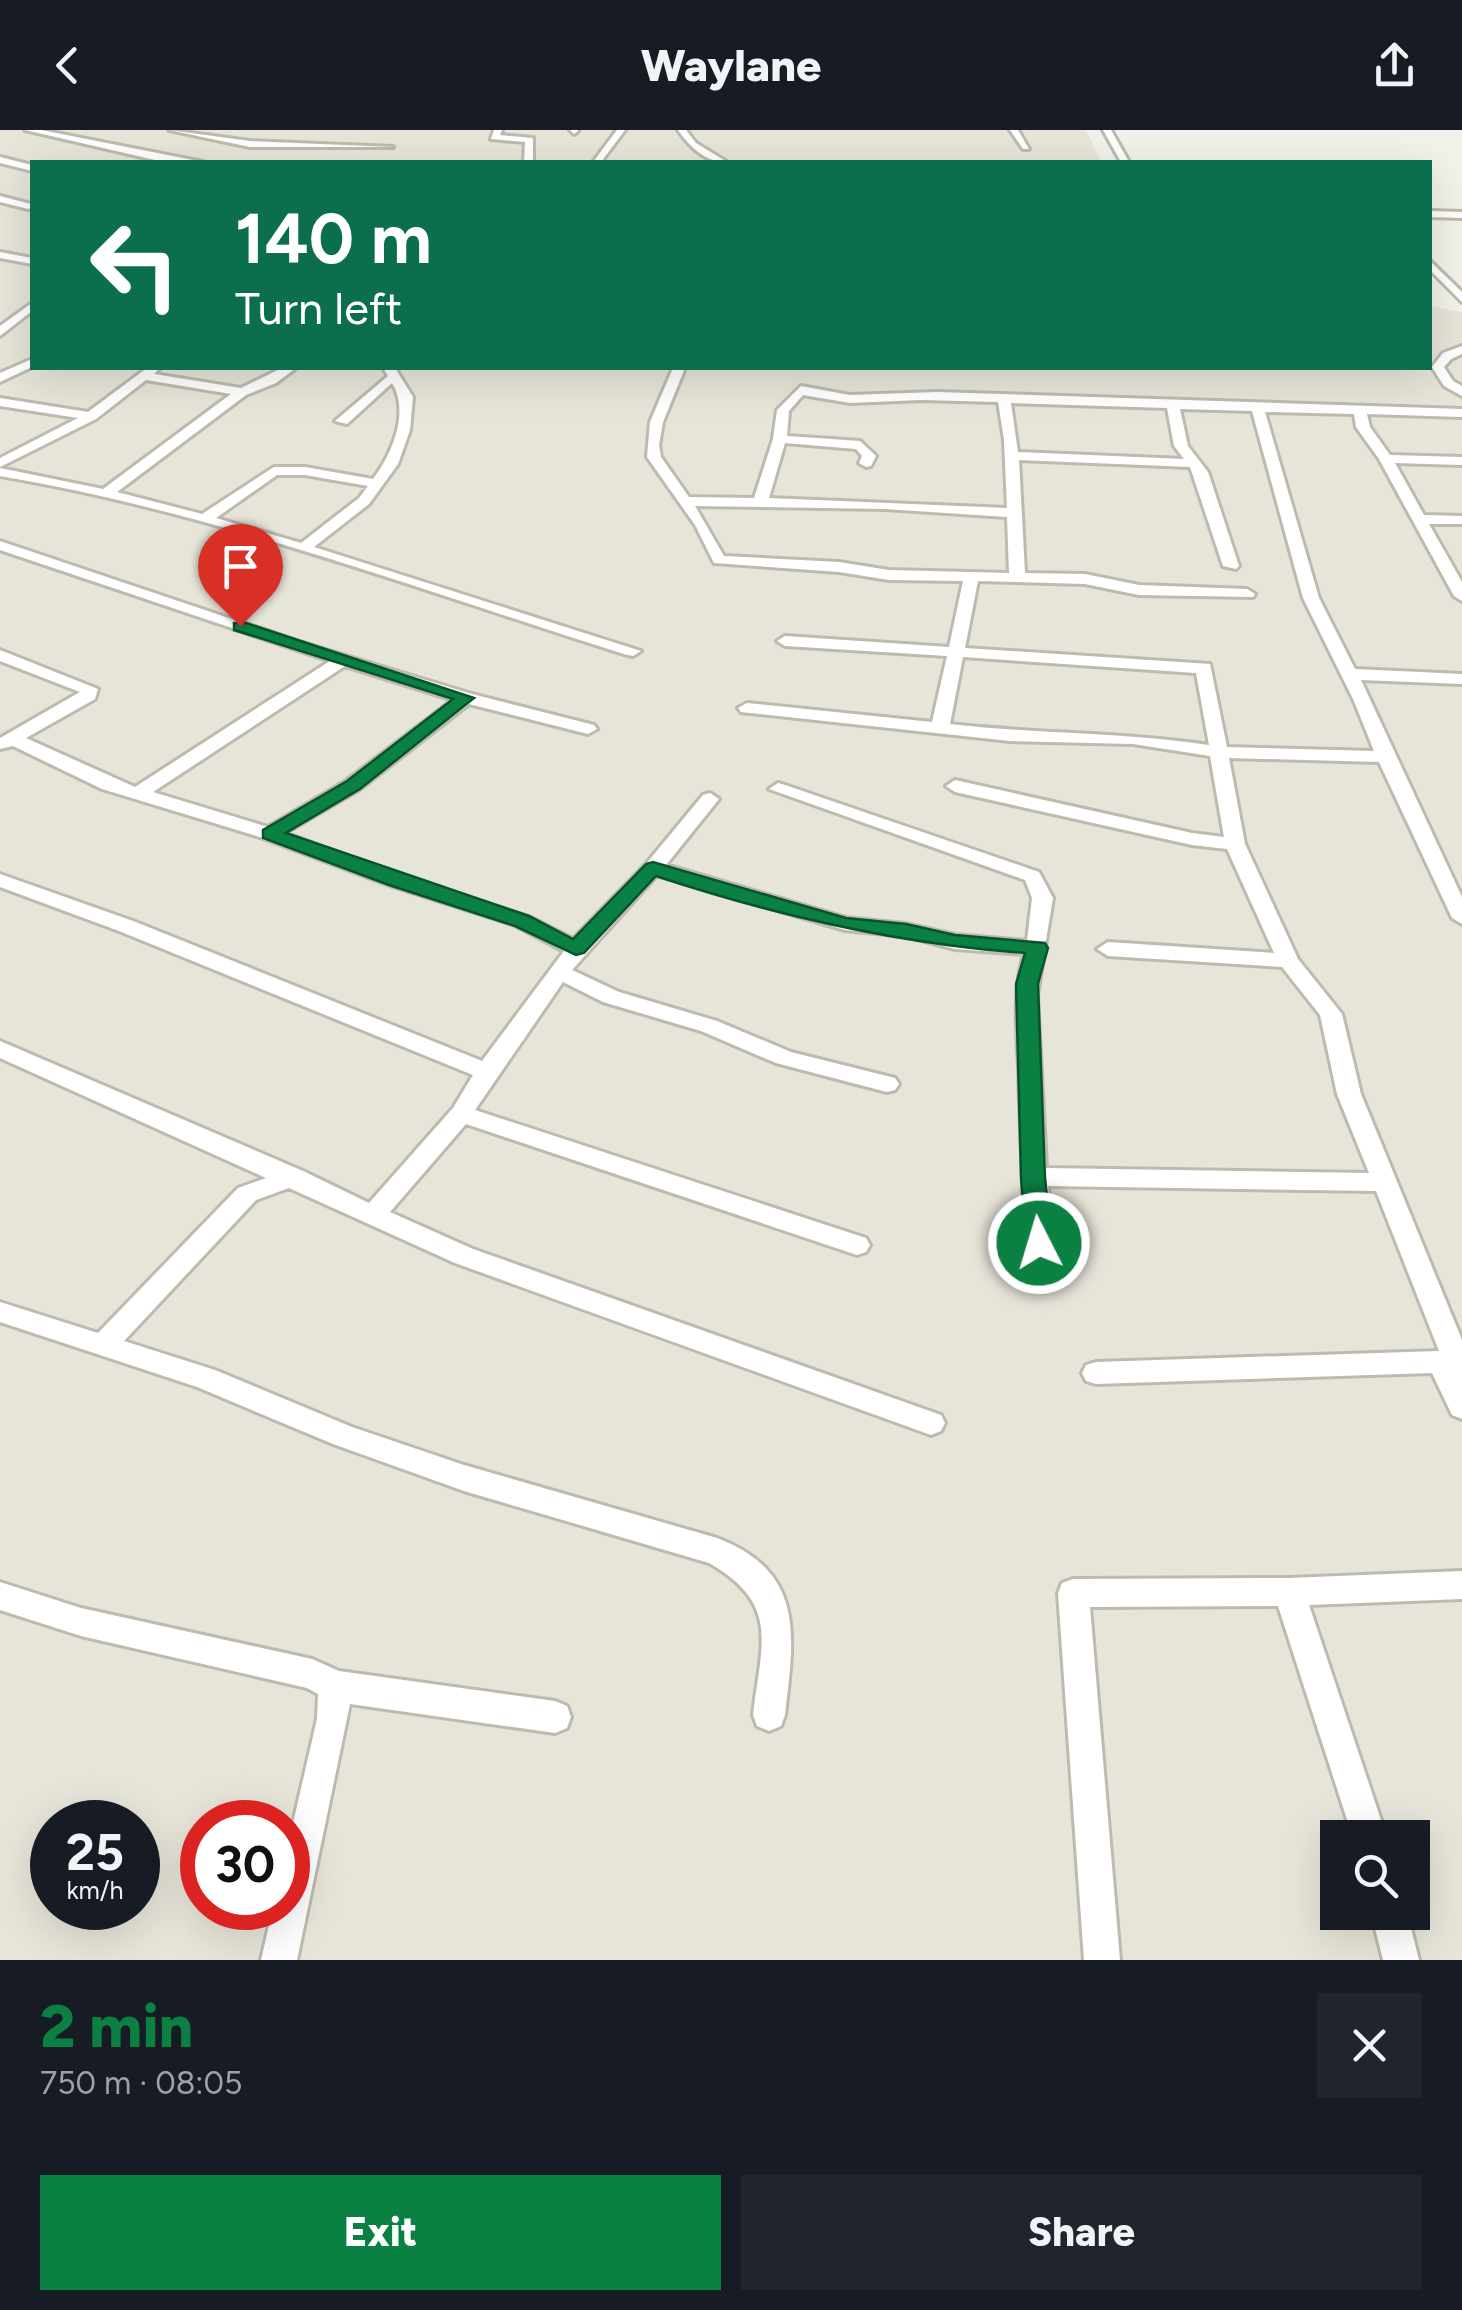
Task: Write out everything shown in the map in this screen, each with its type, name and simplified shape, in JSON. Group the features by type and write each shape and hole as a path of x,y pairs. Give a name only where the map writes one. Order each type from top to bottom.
{"street":[{"path":"29,130 176,160"},
{"path":"173,130 250,144 389,147"},
{"path":"498,130 494,137 530,140 530,160"},
{"path":"598,160 621,130"},
{"path":"682,130 693,145 719,160"},
{"path":"1014,130 1026,147"},
{"path":"1108,130 1124,160"},
{"path":"332,132 360,139"},
{"path":"0,160 30,168"},
{"path":"0,199 28,206"},
{"path":"1432,214 1462,215"},
{"path":"0,255 30,261"},
{"path":"10,268 30,261"},
{"path":"1432,266 1462,299"},
{"path":"0,332 26,319"},
{"path":"1462,350 1434,366 1462,392"},
{"path":"0,378 30,364"},
{"path":"104,494 242,392 287,370"},
{"path":"678,370 651,445 654,457 702,525 719,560 840,567 888,574 1085,578 1139,590 1247,594"},
{"path":"0,463 92,416 149,372 242,392"},
{"path":"303,549 379,484 403,430 407,397 392,372 342,421"},
{"path":"760,503 780,439 782,410 801,390 800,372"},
{"path":"801,390 824,397 913,395 1258,410 1462,413"},
{"path":"1004,400 1012,456 1017,575"},
{"path":"0,402 92,416"},
{"path":"1173,406 1181,446 1200,472 1231,566"},
{"path":"1258,410 1311,598 1462,918"},
{"path":"1360,412 1363,427 1386,459 1462,596"},
{"path":"780,439 860,445 869,456 866,463"},
{"path":"1012,456 1190,463"},
{"path":"1386,459 1462,461"},
{"path":"203,520 274,471 305,471 379,484"},
{"path":"0,472 65,482 203,520 634,651"},
{"path":"684,500 1016,513"},
{"path":"1417,519 1462,520"},
{"path":"0,545 343,660 466,698 588,728"},
{"path":"940,728 972,574"},
{"path":"785,641 1204,668 1235,844 1288,961 1331,1014 1349,1094 1454,1362 1462,1408"},
{"path":"2,659 63,678 88,689 90,695 7,742"},
{"path":"139,793 343,660"},
{"path":"1348,674 1462,679"},
{"path":"270,834 353,785 466,698"},
{"path":"747,708 1035,738 1133,739 1221,752 1387,757"},
{"path":"7,742 78,773 522,921 576,949"},
{"path":"954,786 1192,839 1235,844"},
{"path":"778,789 1040,882 1043,892 1037,948 1027,984 1033,1178 1042,1276"},
{"path":"373,1216 461,1114 486,1072 576,949 653,868 710,800"},
{"path":"653,868 733,895 845,924 906,930 955,942 1037,948"},
{"path":"0,880 126,926 486,1072"},
{"path":"1108,949 1288,961"},
{"path":"560,973 611,997 709,1026 784,1058 887,1084"},
{"path":"0,1049 464,1256 931,1423"},
{"path":"461,1114 857,1245"},
{"path":"102,1346 246,1194 294,1177"},
{"path":"1033,1178 1382,1182"},
{"path":"0,1312 205,1378 344,1436 464,1478 717,1552 746,1565 767,1587 776,1612 769,1715"},
{"path":"1096,1372 1454,1362"},
{"path":"1102,1960 1073,1593 1289,1592 1462,1585"},
{"path":"1289,1592 1364,1820"},
{"path":"0,1596 113,1630 312,1674 335,1686 555,1717"},
{"path":"279,1960 333,1719 335,1686"},
{"path":"1394,1930 1401,1960"}],"shaded area":[{"path":"0,130 1086,130 1100,160 30,160 30,370 1432,370 1432,306 1462,312 1462,1960 0,1960"}],"route":[{"path":"240,626 466,698 353,785 270,834 396,881 522,921 576,949 653,868 733,895 845,924 906,930 955,942 1037,948 1027,984 1039,1243"}]}
